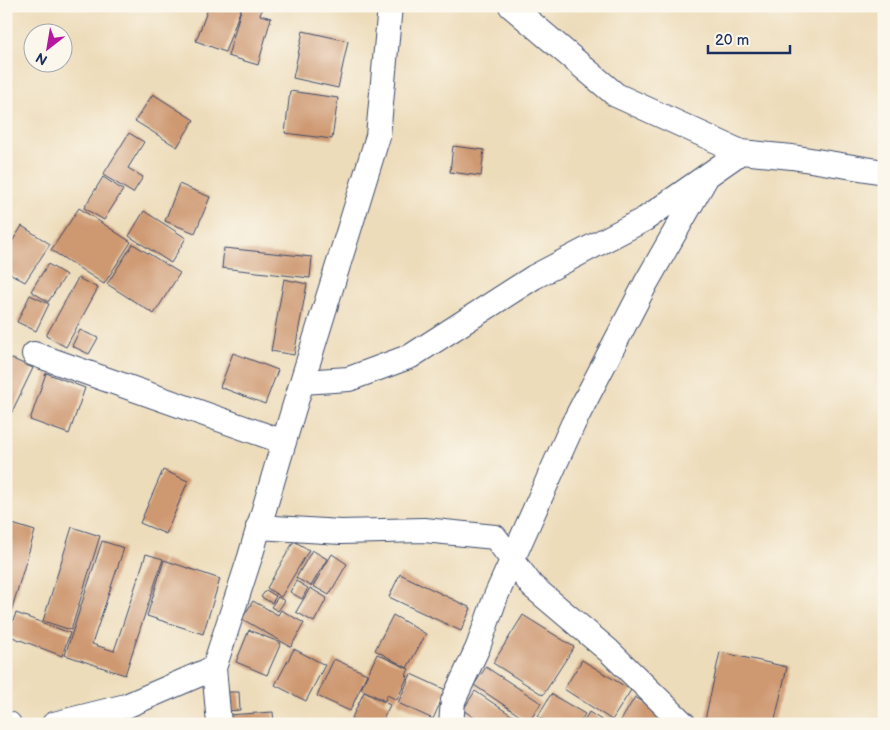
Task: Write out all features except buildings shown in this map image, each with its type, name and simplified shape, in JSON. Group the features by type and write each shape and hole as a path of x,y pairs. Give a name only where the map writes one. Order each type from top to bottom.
{"street":[{"path":"219,724 214,668 378,136 390,6"},
{"path":"511,6 616,95 741,152 792,157 884,172"},
{"path":"302,382 349,379 411,356 534,277 645,219 741,152"},
{"path":"451,724 453,701 478,647 496,596 512,559 573,424 646,283 707,176"},
{"path":"34,354 284,442"},
{"path":"258,527 341,532 424,530 494,537 532,586 609,651 684,724"},
{"path":"54,724 126,706 214,668"}]}
